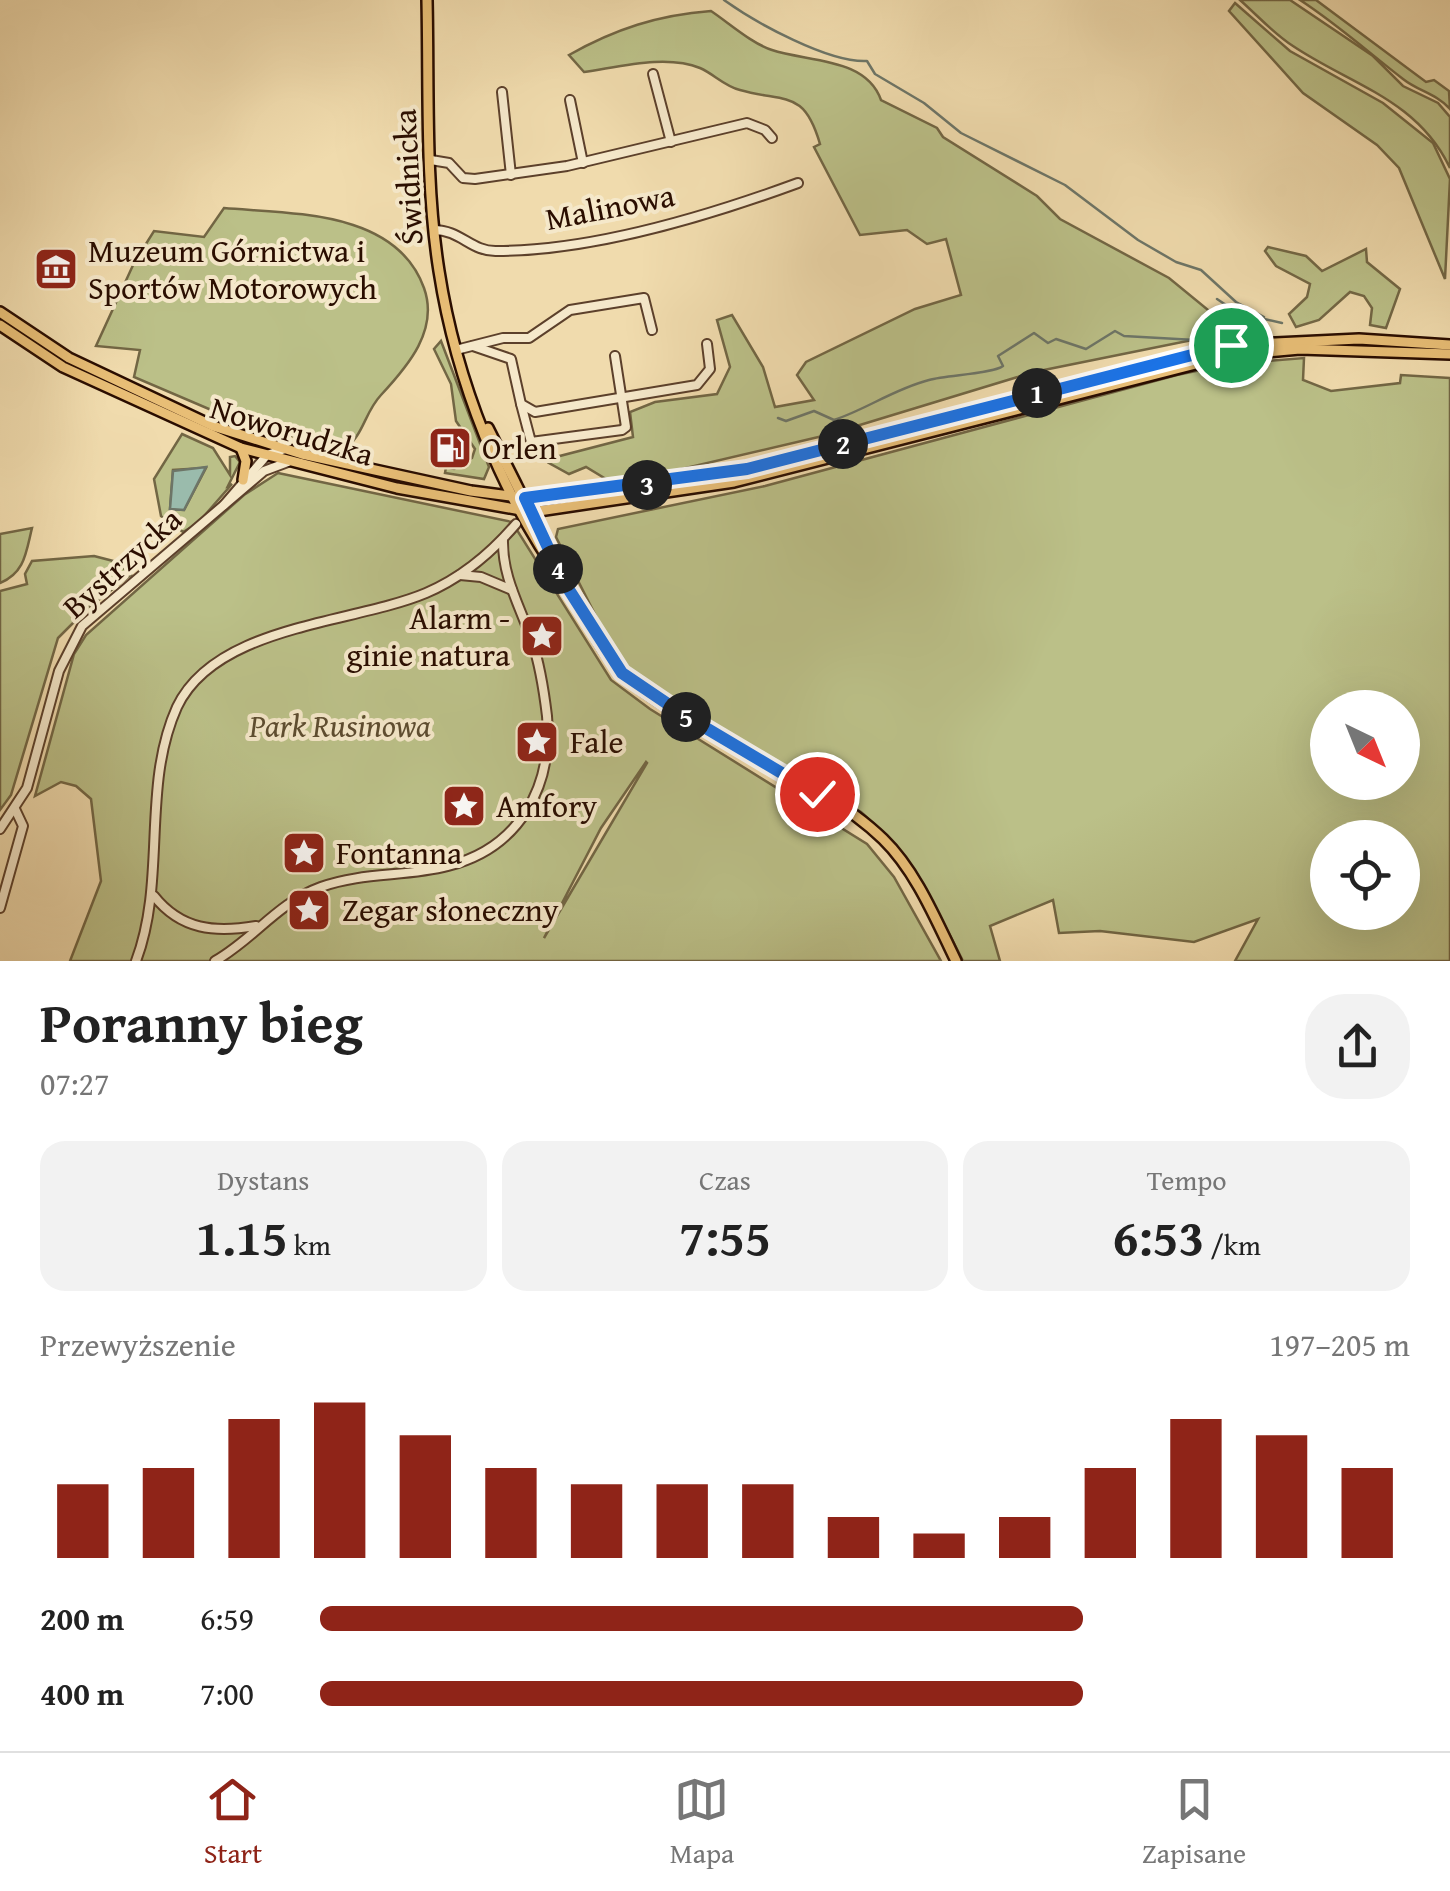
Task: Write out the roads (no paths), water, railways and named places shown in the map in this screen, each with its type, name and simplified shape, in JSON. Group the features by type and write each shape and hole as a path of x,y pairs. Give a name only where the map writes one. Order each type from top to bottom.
{"main road":[{"name":"Świdnicka","path":"427,0 434,230 456,350 501,472 520,498"},
{"name":"Noworudzka","path":"0,312 68,358 213,426 285,449 520,498 747,469 1231,345 1323,340 1450,344"},
{"name":"Noworudzka","path":"0,324 63,367 241,448 288,462 527,512 734,482 1231,354 1300,349 1450,354"},
{"name":"Świdnicka","path":"473,399 527,512"},
{"path":"241,448 246,461 243,480"},
{"path":"484,493 501,472"},
{"path":"540,529 552,510"},
{"path":"527,512 540,529 564,582"},
{"path":"527,512 604,647 633,683 843,809 883,839 904,863 956,961"}],"street":[{"path":"653,74 671,142"},
{"path":"502,92 510,175"},
{"path":"570,100 582,163"},
{"path":"431,160 449,163 463,178 510,175 582,163 747,124 766,130 772,138"},
{"name":"Malinowa","path":"434,230 456,232 485,251 559,245 689,218 798,183"},
{"path":"456,350 529,338 570,310 634,298 644,298 652,330"},
{"path":"521,404 535,412 697,385 710,369 707,344"},
{"path":"473,346 511,359 528,440 536,444 626,427 615,356"},
{"path":"261,442 267,455 264,470"},
{"name":"Bystrzycka","path":"223,507 267,455 285,449"},
{"name":"Bystrzycka","path":"0,830 32,776 59,670 82,626 264,470 288,462"},
{"path":"136,961 154,896 160,764 176,710 199,677 271,636 402,602 458,575 516,524"},
{"path":"215,961 256,926 322,886 468,860 518,826 531,810 544,771 547,716 532,642 512,590 502,540"},
{"path":"458,575 482,577 512,590"},
{"path":"0,908 22,826 15,809"},
{"path":"154,896 167,912 184,922 216,931 256,926"}],"waterway":[{"path":"724,0 754,20 813,49 867,61 875,74 924,103 961,133 1065,185 1138,240 1176,262 1201,270 1236,302 1264,317"},
{"path":"1217,299 1238,313 1282,323"},
{"path":"778,418 786,421 814,411 834,420 916,384 997,369 1003,366 998,356 1034,333 1048,343 1056,339 1086,349 1115,331 1124,336 1195,340 1218,329"}],"place":[{"name":"Muzeum Górnictwa i Sportów Motorowych","path":"56,269"},
{"name":"Orlen","path":"450,448"},
{"name":"Alarm - ginie natura","path":"542,636"},
{"name":"Fale","path":"537,742"},
{"name":"Amfory","path":"464,806"},
{"name":"Fontanna","path":"304,853"},
{"name":"Zegar słoneczny","path":"309,910"}],"park label":[{"name":"Park Rusinowa","path":"340,726"}]}
